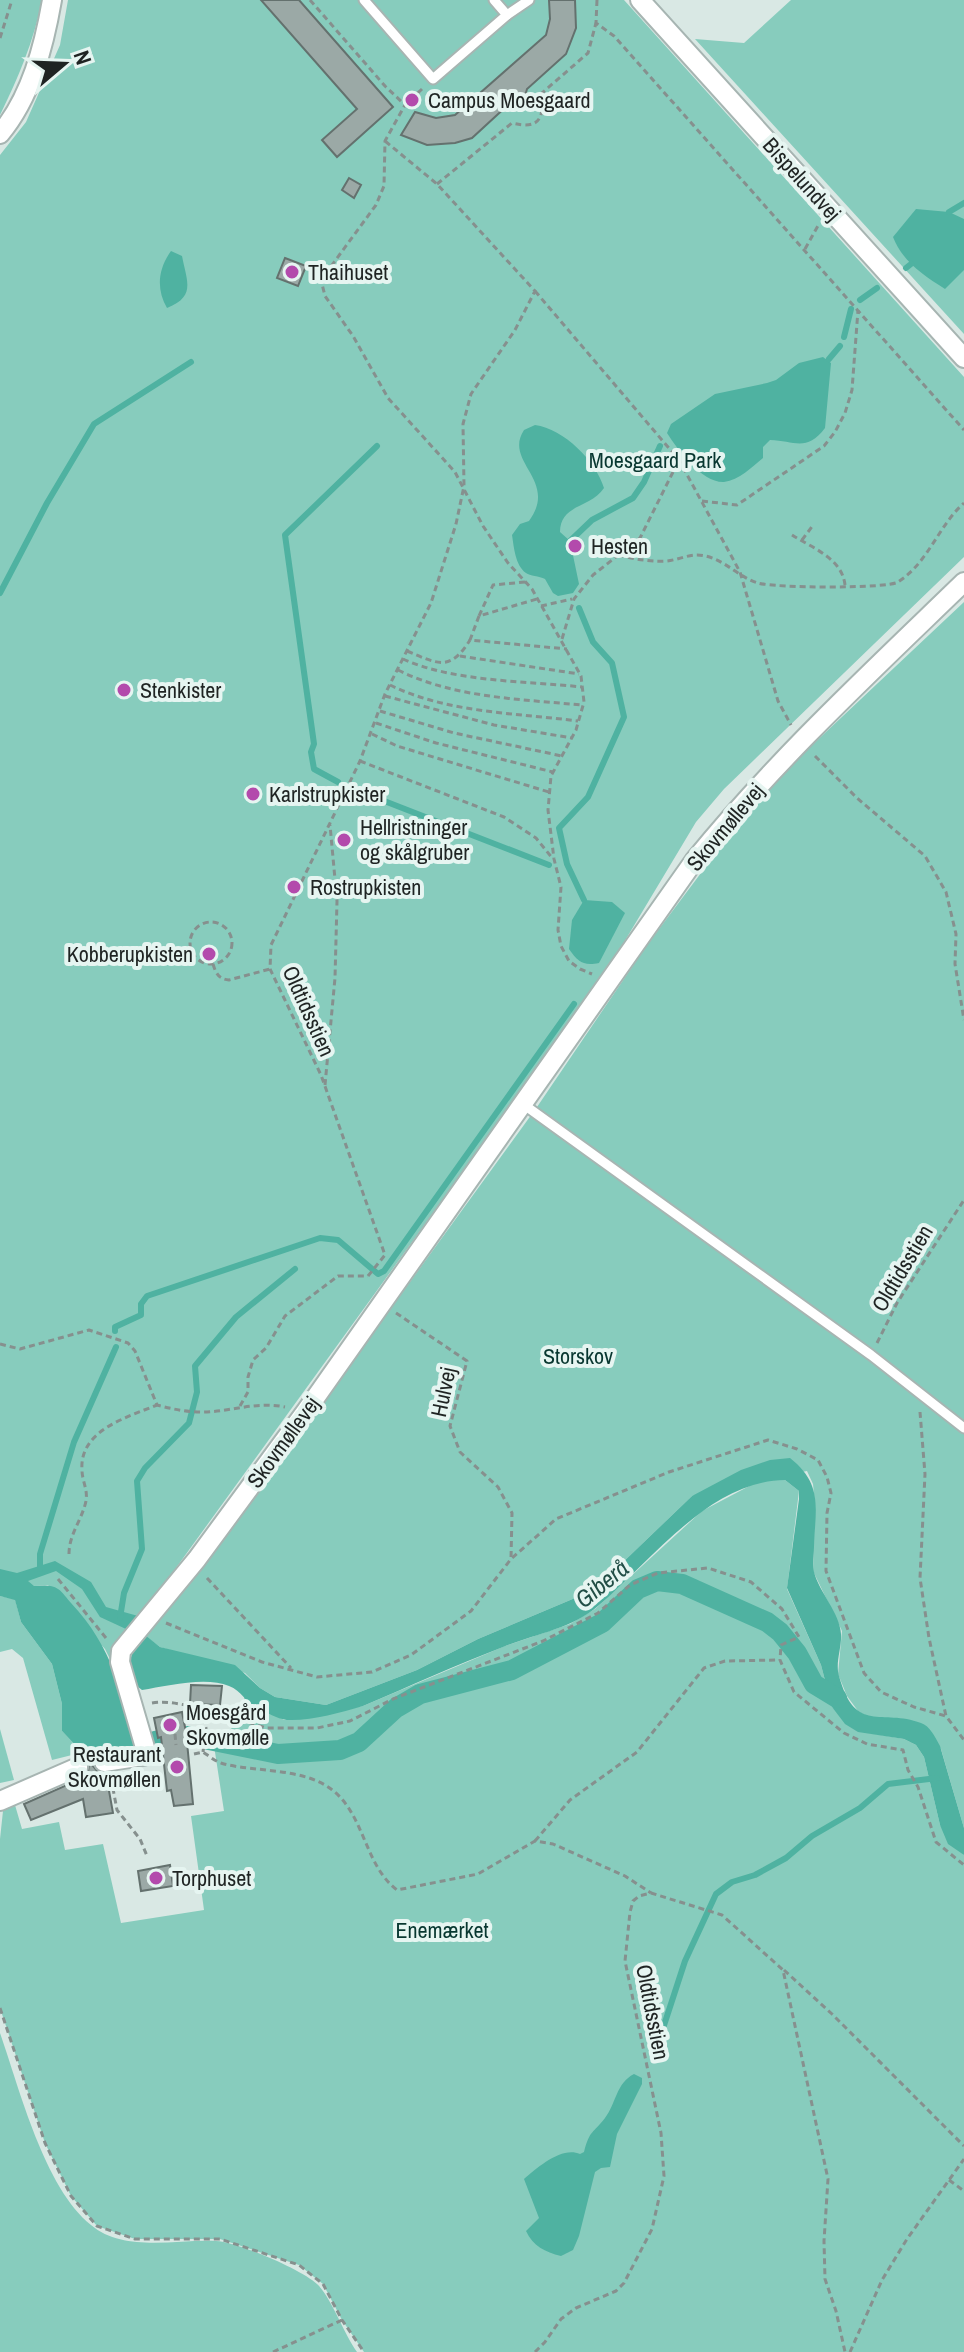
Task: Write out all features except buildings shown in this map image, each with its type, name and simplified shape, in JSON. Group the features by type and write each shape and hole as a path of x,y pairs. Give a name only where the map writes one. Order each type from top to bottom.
{"street":[{"path":"0,134 11,120 32,75 46,37 52,0"},
{"name":"Bispelundvej","path":"640,0 964,358"},
{"name":"Skovmøllevej","path":"121,1657 306,1411 694,861 735,810 800,741 964,582"},
{"path":"106,1762 143,1756 146,1751 121,1657"},
{"path":"0,1801 78,1767"}],"lane":[{"path":"364,0 433,79 529,0"},
{"path":"494,0 507,15"},
{"path":"523,1104 871,1355 964,1428"}],"path":[{"path":"0,38 12,0"},
{"path":"310,0 405,105"},
{"path":"437,184 512,123 526,126 537,122 543,112 542,93 588,53 596,23 597,0"},
{"path":"596,23 614,36 964,430"},
{"path":"433,79 405,105 385,141 384,186 376,205 321,280 325,296 353,336 388,398 455,472 483,526 537,599 579,674 583,705 572,738 554,772 548,810 561,887 558,930 561,946 569,961 595,974"},
{"path":"385,141 437,184 535,291 679,460 740,572 778,701 800,741 857,798 925,856 946,892 956,934 955,964 964,1020"},
{"path":"805,249 827,207"},
{"path":"464,486 463,424 471,394 515,330 535,291"},
{"path":"702,501 737,505 824,446 845,413 852,390 858,309"},
{"path":"562,639 574,599 593,575 640,538 679,460"},
{"name":"Oldtidsstien","path":"240,1406 248,1392 253,1360 266,1348 285,1316 338,1276 368,1276 385,1255 325,1087 270,969 271,945 360,761 385,696 431,603 456,524 464,486"},
{"path":"618,555 647,562 698,555 716,559 754,582 775,587 894,585 916,569 937,542 952,514 964,503"},
{"path":"801,541 814,524"},
{"path":"792,535 836,563 845,585"},
{"path":"407,651 429,660 453,661 470,640 493,585 525,582"},
{"path":"479,616 537,599"},
{"path":"541,606 574,599"},
{"path":"470,640 567,649"},
{"path":"460,656 579,674"},
{"path":"403,659 433,670 506,681 582,687"},
{"path":"398,670 420,681 450,689 583,705"},
{"path":"390,685 434,701 578,721"},
{"path":"385,696 494,725 572,738"},
{"path":"380,711 454,733 562,756"},
{"path":"376,723 436,743 554,772"},
{"path":"372,734 397,746 549,792"},
{"path":"360,761 504,817 536,838 554,859"},
{"path":"325,1087 335,978 337,901 330,821"},
{"path":"212,922 229,932 232,946 226,958 213,964 200,961 190,944 199,926 212,922"},
{"path":"213,964 216,973 229,980 270,969"},
{"name":"Oldtidsstien","path":"871,1355 897,1303 964,1200"},
{"name":"Hulvej","path":"381,1303 467,1361 450,1426 460,1452 498,1487 512,1513 511,1559"},
{"path":"0,1344 20,1349 89,1330 128,1343 135,1351 157,1405"},
{"path":"918,1394 925,1474 920,1578 946,1716 964,1740"},
{"path":"69,1554 69,1539 83,1516 87,1493 81,1470 84,1450 108,1425 157,1405 205,1413 273,1404 306,1411"},
{"path":"151,1617 262,1662 317,1677 372,1672 411,1655 471,1611 511,1559 556,1519 669,1472 768,1440 797,1449 818,1460 827,1477 831,1493 827,1513 826,1571 864,1673 881,1692 914,1707 946,1716"},
{"path":"197,1559 210,1584 294,1671"},
{"path":"131,1698 167,1700 177,1705 201,1707 266,1728 317,1728 350,1721 393,1699 543,1641 598,1613 630,1585 658,1573 708,1568 751,1582 782,1609 799,1637 781,1645 780,1660 794,1692 844,1733 867,1744 903,1750 936,1842 964,1865"},
{"path":"58,1579 121,1657"},
{"path":"194,1754 203,1752 221,1763 291,1773 330,1787 361,1830 384,1880 397,1890 478,1874 535,1841 570,1800 637,1752 704,1668 725,1661 780,1660"},
{"path":"201,1707 206,1728 203,1752"},
{"path":"175,1734 176,1745"},
{"path":"106,1762 117,1810 140,1839 147,1856"},
{"path":"535,1841 553,1844 625,1876 651,1893 722,1915 832,2014 964,2146"},
{"name":"Oldtidsstien","path":"535,2352 561,2319 599,2296 616,2291 624,2283 652,2229 664,2176 661,2133 625,1961 633,1901 651,1893"},
{"path":"783,1970 828,2179 825,2279 847,2352"},
{"path":"0,2008 45,2143 71,2196 97,2226 135,2239 220,2239 299,2265 323,2284 364,2352"},
{"path":"847,2352 888,2270 964,2159"},
{"path":"949,2180 964,2191"},
{"path":"273,2352 342,2320"}],"green space":[{"path":"0,0 42,0 25,59 0,115"},
{"name":"Moesgaard Park","path":"68,0 624,0 964,377 964,557 724,789 696,822 599,984 110,1659 105,1649 48,1585 34,1586 0,1579 0,155 26,122 60,45"},
{"path":"791,0 964,0 964,334 695,39 744,43"},
{"name":"Storskov","path":"964,602 964,1828 941,1749 894,1718 870,1718 858,1711 847,1696 838,1674 842,1631 813,1571 815,1504 813,1484 807,1471 692,1496 594,1590 478,1639 417,1670 326,1705 275,1697 245,1673 160,1647 145,1636 216,1549 537,1107 647,945 722,845 775,780"},
{"name":"Enemærket","path":"785,1480 799,1491 787,1589 821,1665 832,1707 858,1731 904,1739 916,1745 924,1757 940,1825 964,1855 964,2352 364,2352 323,2284 299,2265 220,2239 135,2239 97,2226 71,2196 45,2143 0,2008 0,1839 3,1811 15,1805 22,1829 59,1822 65,1850 103,1844 121,1923 204,1910 191,1816 224,1811 213,1739 246,1720 244,1696 253,1708 284,1720 363,1706 505,1646 570,1624 595,1609 702,1511 755,1483"},
{"path":"0,1596 15,1599 21,1622 52,1664 62,1704 62,1731 78,1748 76,1754 52,1760 23,1658 12,1649 0,1652"},
{"path":"0,1729 14,1780 0,1783"},
{"path":"0,2033 47,2163 74,2208 91,2225 104,2234 135,2242 226,2243 284,2264 309,2278 322,2290 357,2352 0,2352"}],"water":[{"path":"916,209 949,212 964,219 964,270 945,289 908,261 893,237"},
{"path":"171,251 182,256 187,287 182,298 167,308 161,294 160,279"},
{"path":"823,357 831,363 825,428 806,443 770,440 763,447 763,458 735,479 724,482 707,477 691,464 667,433 671,424 715,394 776,380 799,363"},
{"path":"535,425 557,433 577,448 594,467 604,488 570,511 561,523 560,532 570,541 579,584 573,593 558,596 545,579 522,570 512,535 520,524 529,521 537,507 535,483 520,452 519,441 524,430"},
{"path":"584,900 612,902 625,913 599,963 581,962 569,949 572,920"},
{"name":"Giberå","path":"790,1458 801,1468 813,1488 816,1509 813,1569 840,1626 838,1671 846,1694 862,1713 907,1719 924,1724 932,1732 940,1746 964,1828 964,1855 948,1844 940,1825 924,1757 916,1745 904,1739 858,1732 845,1724 832,1707 821,1665 787,1588 799,1491 785,1480 757,1484 707,1508 683,1526 598,1606 576,1620 485,1654 363,1706 316,1718 287,1720 257,1711 237,1691 220,1683 186,1683 142,1690 131,1677 131,1656 145,1635 160,1647 235,1665 275,1697 326,1705 417,1670 478,1639 594,1590 692,1496 741,1470 770,1460"},
{"path":"55,1561 91,1582 106,1607 138,1616 126,1629 100,1617 82,1589 56,1571 28,1581 34,1586 60,1590 97,1636 114,1672 139,1750 110,1754 102,1749 78,1748 62,1731 62,1704 52,1664 21,1622 15,1600 0,1596 0,1569 17,1573"},
{"path":"634,2074 642,2078 642,2084 617,2134 610,2167 595,2172 573,2250 561,2256 545,2250 532,2241 526,2231 539,2218 524,2179 558,2155 584,2152 590,2135 609,2112 623,2083"}],"waterway":[{"path":"949,212 964,203"},
{"path":"906,268 911,264"},
{"path":"860,300 877,288"},
{"path":"844,337 851,309"},
{"path":"829,359 840,346"},
{"path":"0,593 47,503 94,424 191,362"},
{"path":"338,782 314,769 311,752 314,744 285,535 377,446"},
{"path":"570,541 592,520 633,498 660,446"},
{"path":"579,608 593,642 612,663 624,717 588,797 559,828 567,864 584,900"},
{"path":"356,790 549,865"},
{"path":"115,1331 115,1327 141,1315 141,1304 147,1296 320,1238 338,1240 378,1274 384,1271 574,1004"},
{"path":"120,1618 124,1593 142,1549 137,1481 145,1468 189,1423 197,1392 195,1366 236,1317 295,1269"},
{"path":"40,1569 40,1554 74,1442 116,1347"},
{"path":"155,1741 189,1736 278,1754 340,1750 359,1742 396,1708 420,1694 512,1670 602,1623 638,1589 657,1581 682,1584 767,1622 797,1653 814,1684 837,1698"},
{"path":"653,2059 685,1961 716,1894 732,1882 755,1875 786,1858 812,1836 860,1808 888,1784 937,1778"}],"place":[{"name":"Campus Moesgaard","path":"412,100"},
{"name":"Thaihuset","path":"292,272"},
{"name":"Hesten","path":"575,546"},
{"name":"Stenkister","path":"124,690"},
{"name":"Karlstrupkister","path":"253,794"},
{"name":"Hellristninger og skålgruber","path":"344,840"},
{"name":"Rostrupkisten","path":"294,887"},
{"name":"Kobberupkisten","path":"209,954"},
{"name":"Moesgård Skovmølle","path":"170,1725"},
{"name":"Restaurant Skovmøllen","path":"177,1767"},
{"name":"Torphuset","path":"156,1878"}]}
